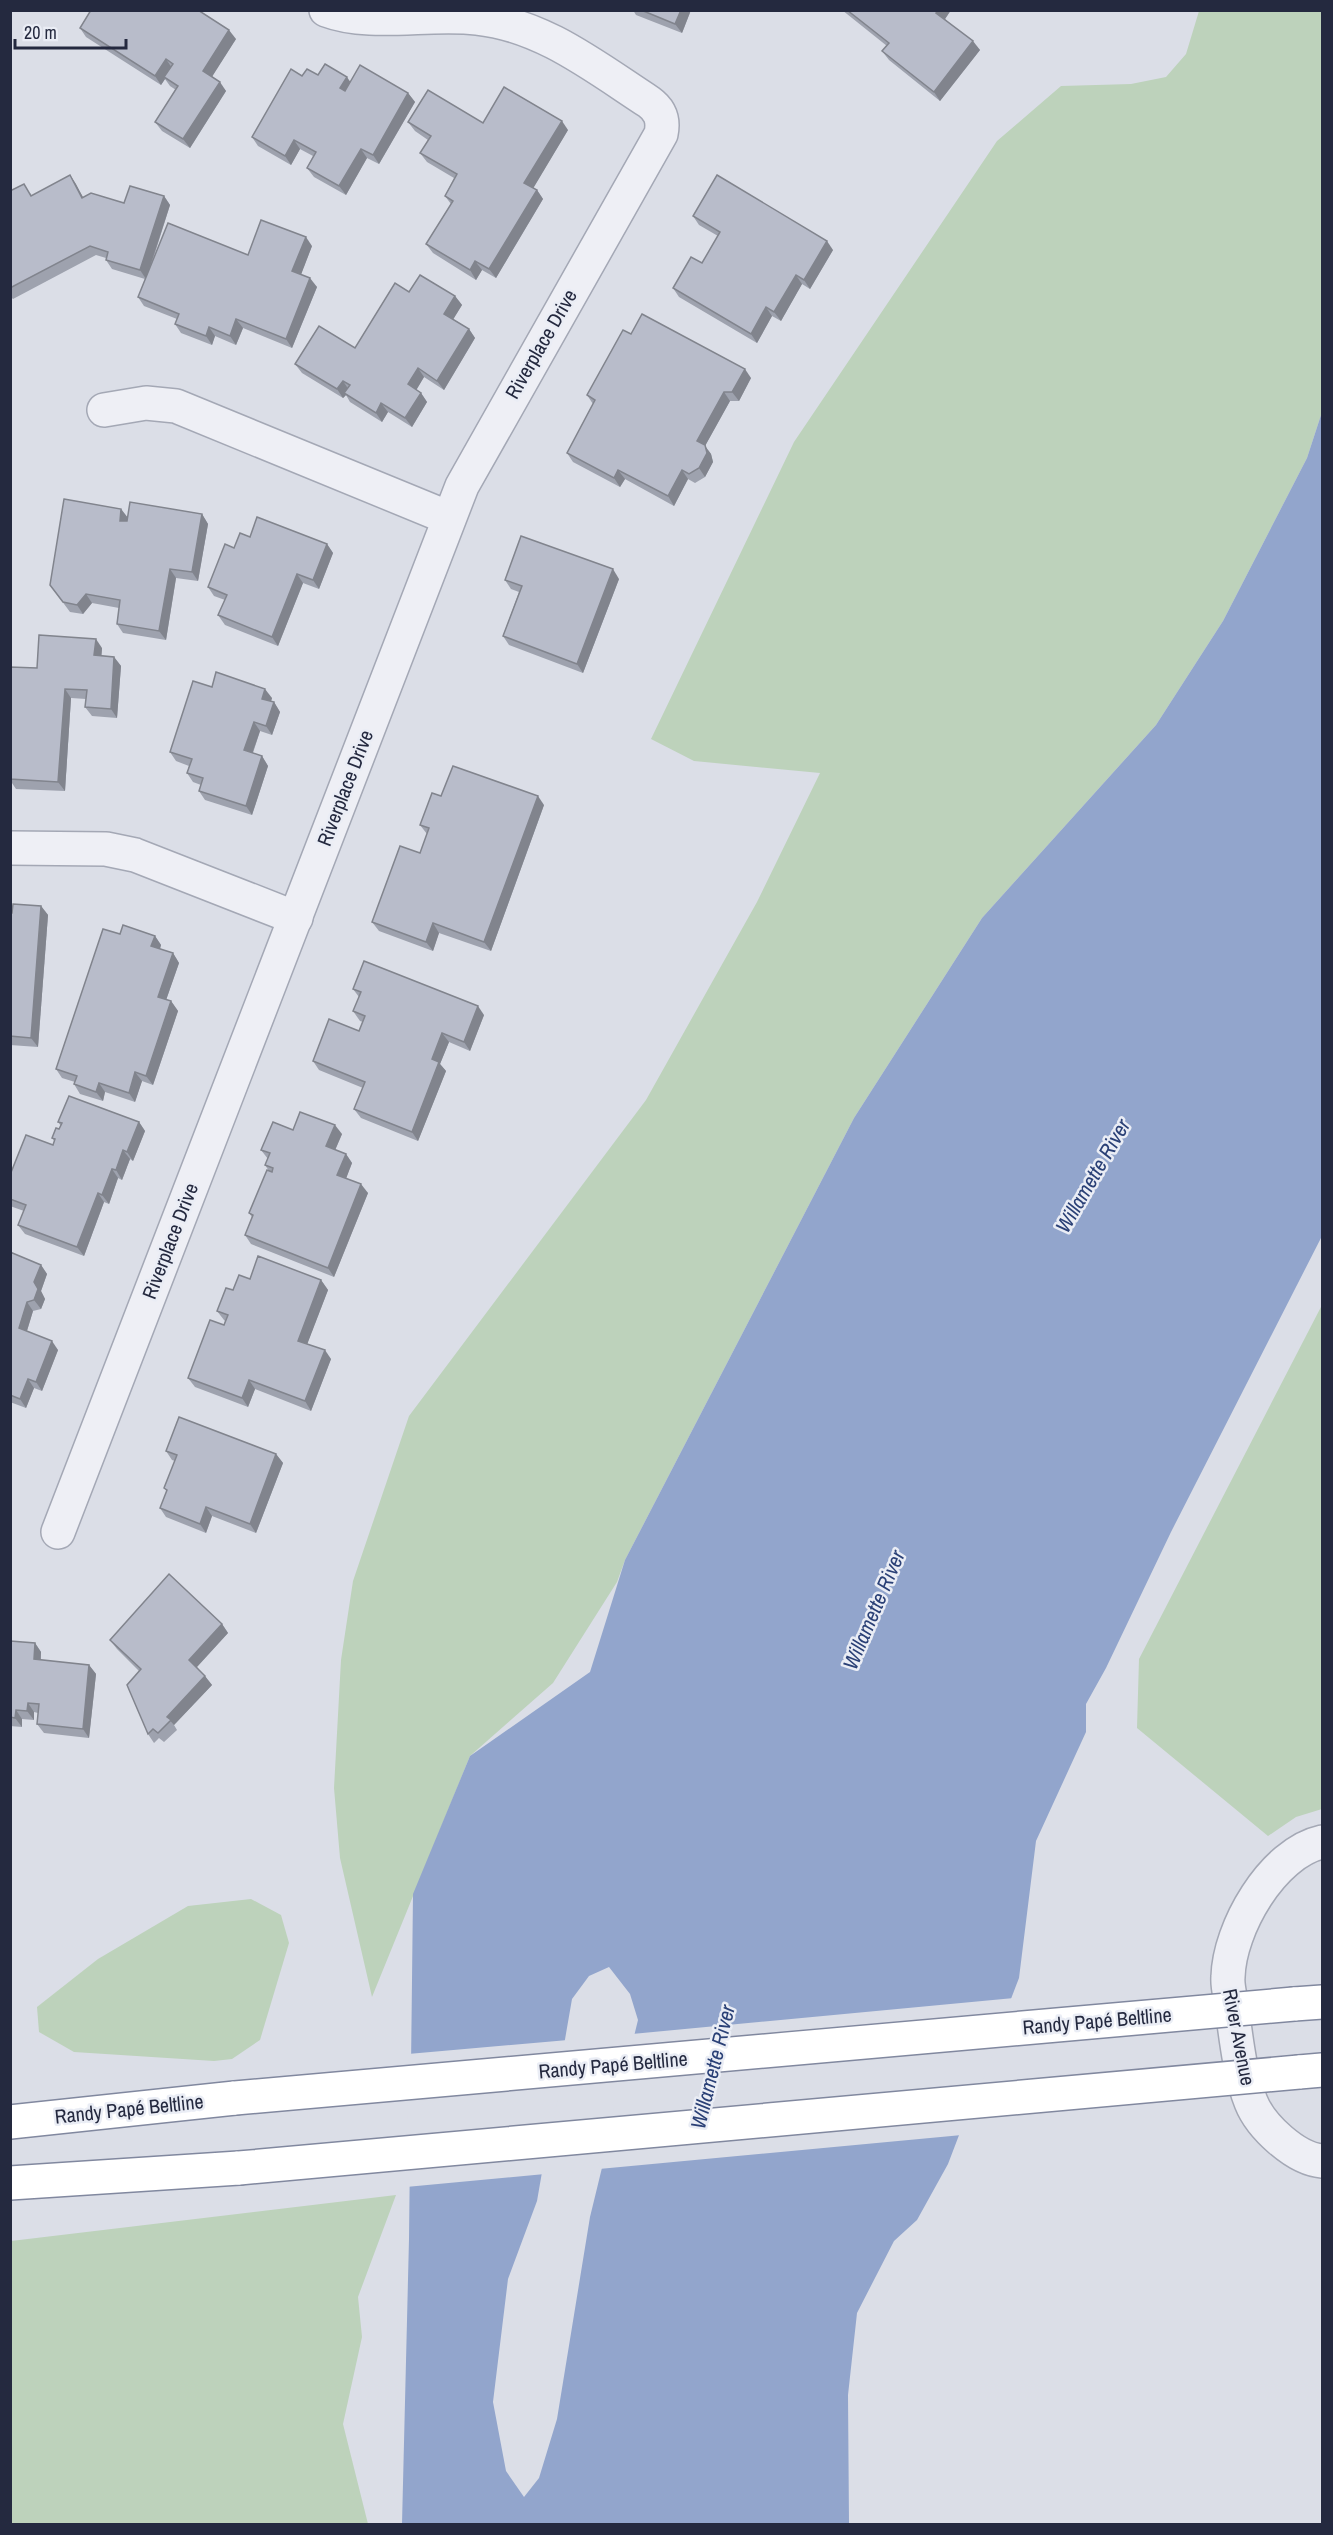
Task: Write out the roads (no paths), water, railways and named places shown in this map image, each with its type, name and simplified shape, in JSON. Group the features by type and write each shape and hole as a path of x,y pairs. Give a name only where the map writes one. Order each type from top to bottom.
{"highway":[{"name":"Randy Papé Beltline","path":"10,2122 235,2098 1308,2003"},
{"path":"10,2183 239,2168 1311,2071"}],"street":[{"name":"Riverplace Drive","path":"58,1532 449,518 479,453 661,134 662,118 649,102 556,42 517,25 477,18 354,17 326,10"},
{"path":"104,410 146,404 176,406 449,518"},
{"path":"10,848 106,849 135,855 296,918"},
{"name":"River Avenue","path":"1323,1842 1293,1858 1267,1881 1248,1909 1234,1940 1228,1977 1236,2040 1252,2104 1271,2131 1293,2151 1313,2160 1323,2161"}],"water":[{"name":"Willamette River","path":"1322,412 1322,1236 1086,1704 1086,1732 1036,1841 1019,1978 948,2164 917,2220 894,2241 857,2313 848,2395 849,2524 402,2524 409,2239 413,1894 470,1756 590,1672 625,1560 854,1118 982,918 1156,725 1223,621 1307,458","holes":["609,1967 630,1994 638,2020 590,2217 557,2419 539,2478 524,2497 506,2471 493,2402 508,2279 537,2201 572,1999 589,1976"]}]}
